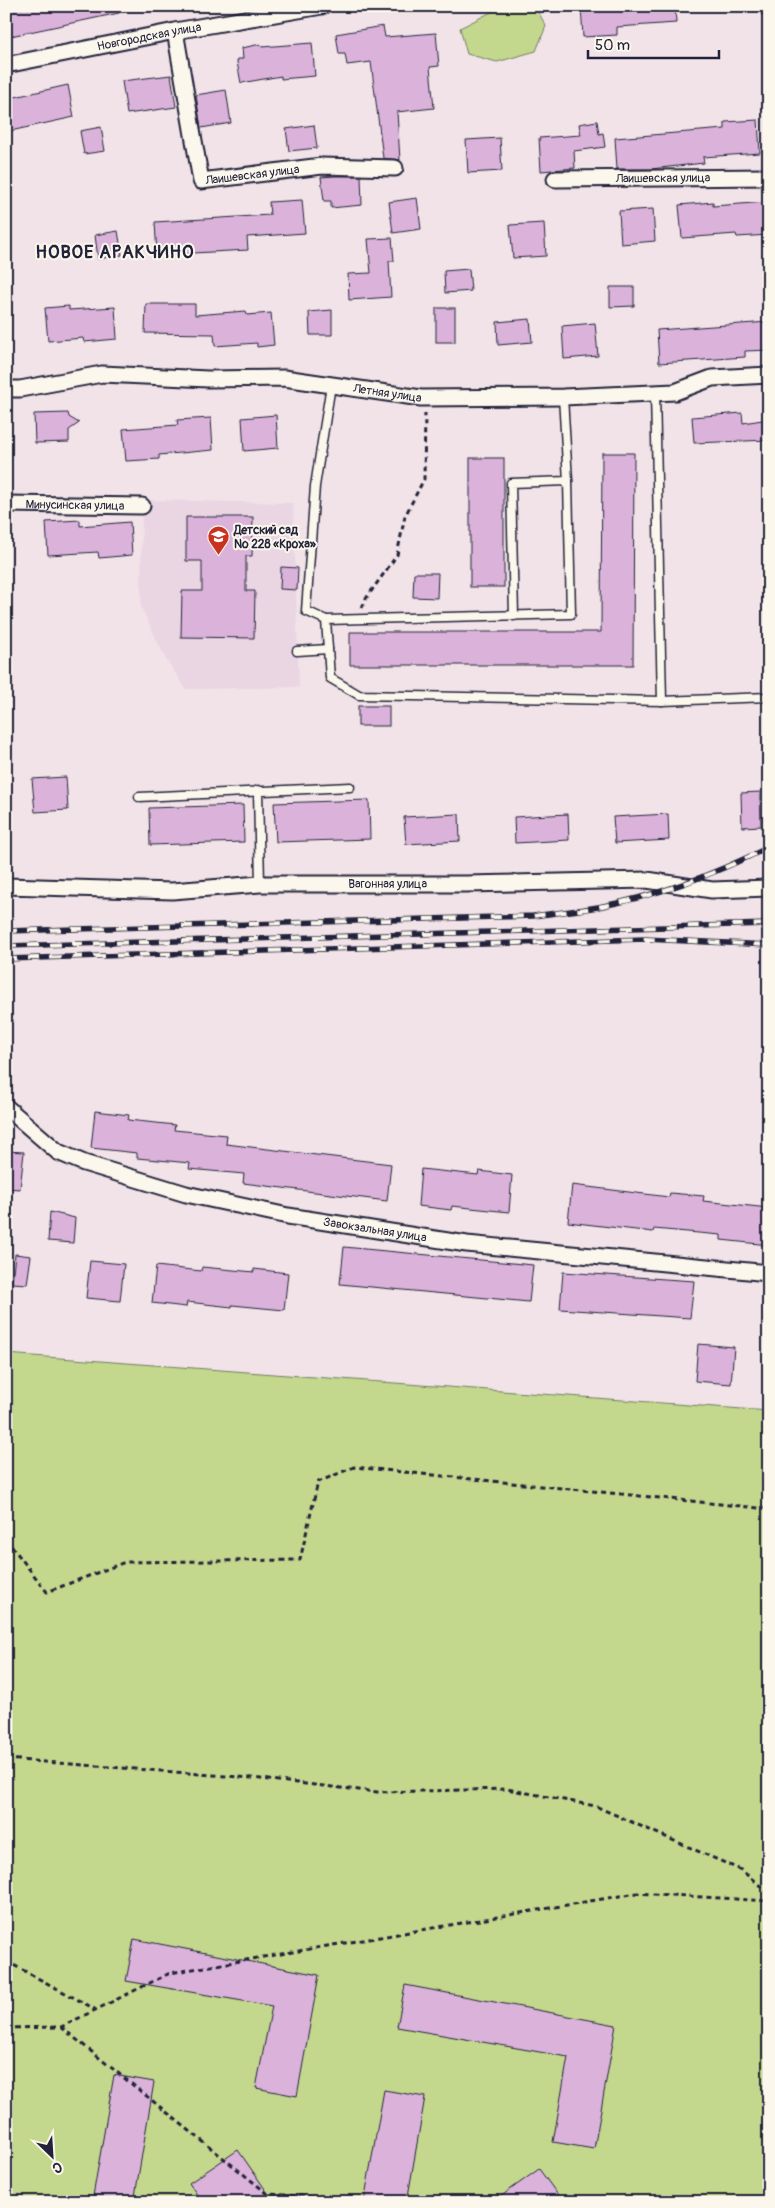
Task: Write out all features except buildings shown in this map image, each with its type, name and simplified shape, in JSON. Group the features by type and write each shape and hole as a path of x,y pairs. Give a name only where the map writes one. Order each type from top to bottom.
{"street":[{"name":"Новгородская улица","path":"6,65 175,31 322,6"},
{"name":"Лаишевская улица","path":"175,31 201,182 322,166 394,168"},
{"name":"Лаишевская улица","path":"555,179 769,176"},
{"name":"Летняя улица","path":"6,389 20,389 102,374 208,378 284,378 425,398 563,397 675,392 712,378 769,374"},
{"name":"Минусинская улица","path":"6,504 142,506"},
{"name":"Вагонная улица","path":"6,886 172,891 260,884 465,884 647,880 712,890 769,888"},
{"name":"Завокзальная улица","path":"6,1107 58,1152 84,1163 186,1194 288,1216 467,1244 769,1273"}],"lane":[{"path":"331,385 315,486 306,610 326,620 571,614 568,481 563,397"},
{"path":"655,393 662,701"},
{"path":"514,616 511,482 568,481"},
{"path":"326,620 330,678 359,695 662,701 769,697"},
{"path":"297,651 328,649"},
{"path":"139,797 350,787"},
{"path":"258,790 260,884"}],"path":[{"path":"358,619 365,600 397,554 404,516 424,479 425,398"},
{"path":"6,1539 47,1592 125,1562 300,1560 318,1482 354,1467 769,1509"},
{"path":"6,1759 252,1778 377,1792 507,1790 595,1806 741,1870 769,1893"},
{"path":"6,2028 61,2027 170,1974 637,1893 769,1901"},
{"path":"6,1961 96,2010"},
{"path":"61,2027 268,2194 388,2202"}],"shaded area":[{"name":"Детский сад № 228 «Кроха»","path":"142,500 293,503 299,687 186,689 166,659 141,607"}],"green space":[{"path":"503,6 536,8 546,26 536,51 497,62 467,54 460,28"},
{"path":"6,1354 769,1411 769,2202 6,2202"}],"railway":[{"path":"6,931 533,916 598,907 642,897 707,875 769,847"},
{"path":"6,946 769,924"},
{"path":"6,959 645,939 769,945"}],"place":[{"name":"Детский сад № 228 «Кроха»","path":"218,556"}],"district":[{"name":"НОВОЕ АРАКЧИНО","path":"115,252"}]}
